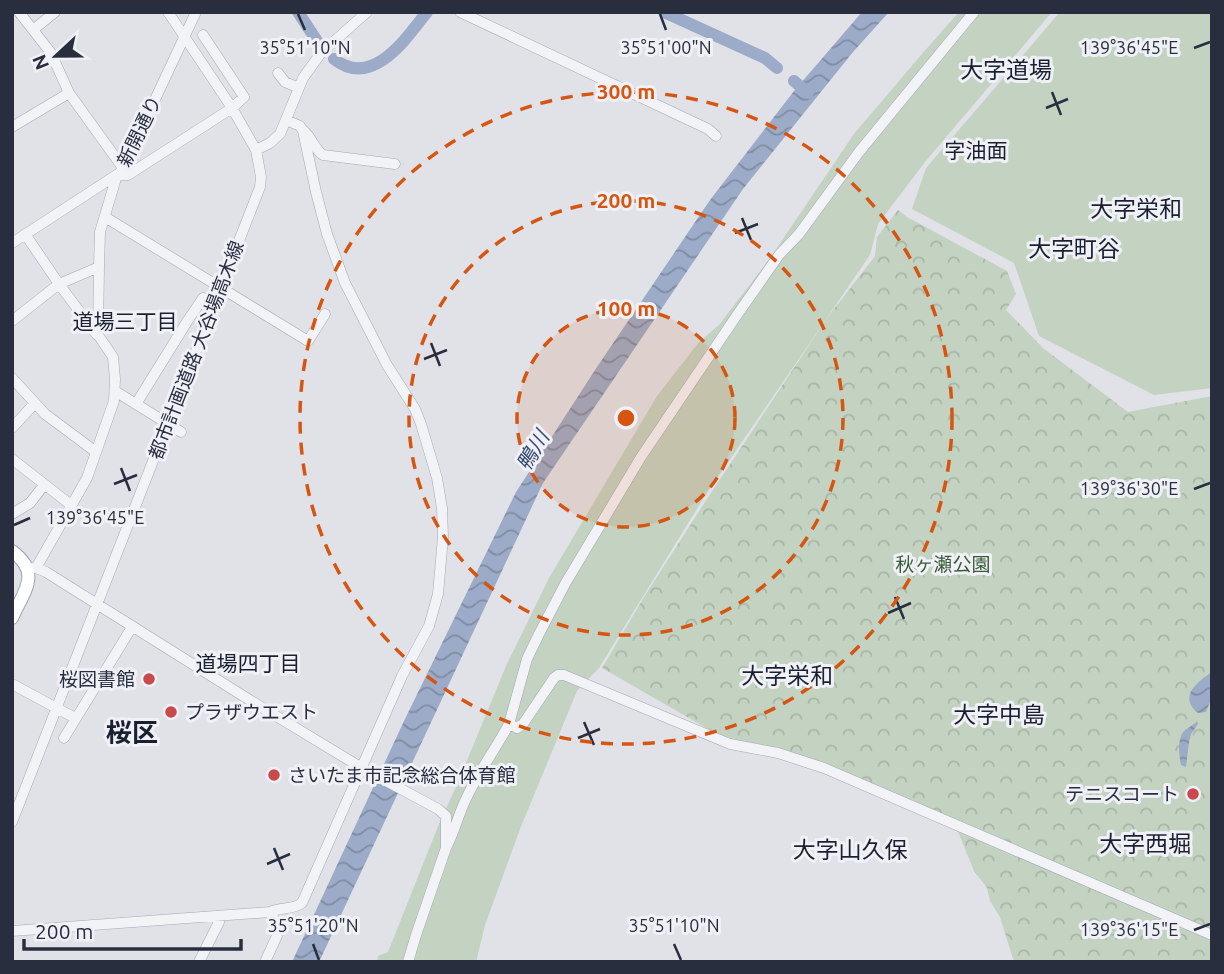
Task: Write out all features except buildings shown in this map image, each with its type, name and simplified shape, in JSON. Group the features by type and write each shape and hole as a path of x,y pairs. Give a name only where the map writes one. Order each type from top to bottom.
{"main road":[{"path":"12,551 32,568 12,618"}],"street":[{"path":"19,12 51,53 69,93 120,172 128,175 232,108 244,97 203,35"},
{"path":"33,30 55,12"},
{"path":"168,12 232,108 256,150 276,139 299,88 321,53 367,12"},
{"name":"新開通り","path":"12,243 120,172 196,12"},
{"path":"460,12 708,129 716,136"},
{"path":"408,962 464,803 509,724 527,659 577,564 646,449 779,255 799,234 859,152 974,12"},
{"path":"278,72 285,82 299,88"},
{"path":"12,127 69,93"},
{"path":"286,120 300,126 323,155 394,164"},
{"path":"12,931 270,912 298,906 302,903 364,768 402,676 429,627 438,594 443,537 442,508 436,478 415,409 387,365 345,283 324,224 303,131"},
{"name":"都市計画道路 大谷場高木線","path":"12,821 260,187 256,150"},
{"path":"98,335 100,232 120,172"},
{"path":"105,217 308,341 325,314"},
{"path":"26,234 113,357 115,391 114,401 87,478 32,568 46,572 97,604 132,627 145,641 438,808 446,816 446,848"},
{"path":"12,321 59,284 99,267"},
{"path":"136,404 204,298 214,302"},
{"path":"12,378 45,414 96,452"},
{"path":"115,391 181,432"},
{"path":"12,428 35,403"},
{"path":"12,459 71,505"},
{"path":"12,514 30,503 44,485"},
{"path":"64,737 132,627"},
{"path":"509,724 517,728 523,724 554,678 564,675 722,741 788,756 824,768 1212,935"},
{"path":"12,684 75,718"},
{"path":"265,962 280,929 270,912"},
{"path":"199,962 219,922 219,916"}],"green space":[{"path":"959,12 1052,12 925,162 878,224 870,255 703,499 599,668 577,691 520,829 485,925 476,962 377,962 378,956 388,952 506,666 549,578 657,396 699,342 719,325 770,258 854,134"},
{"path":"1060,12 1212,12 1212,388 1154,395 1039,336 1014,263 912,209 926,168"},
{"name":"秋ヶ瀬公園","path":"898,210 1007,271 1016,294 1006,310 1043,348 1128,412 1212,396 1212,962 1014,962 1000,917 990,901 987,888 974,871 954,822 856,780 729,741 602,668 701,508 827,318 875,256 877,237"}],"water":[{"path":"862,12 889,12 853,52 743,189 543,483 319,962 292,962 404,721 516,492 710,200 794,91"},
{"path":"1212,672 1212,697 1206,712 1198,713 1190,701 1192,690"},
{"path":"1197,721 1189,742 1186,767 1181,765 1180,738 1184,731"}],"waterway":[{"path":"298,12 317,41"},
{"path":"334,59 348,67 374,65 398,47 427,12"},
{"path":"664,12 765,58 777,68"},
{"path":"794,81 808,93"}],"place":[{"name":"桜図書館","path":"149,679"},
{"name":"プラザウエスト","path":"171,712"},
{"name":"さいたま市記念総合体育館","path":"274,775"},
{"name":"テニスコート","path":"1193,794"}],"district":[{"name":"大字道場","path":"1006,70"},
{"name":"字油面","path":"976,151"},
{"name":"大字栄和","path":"1136,209"},
{"name":"大字町谷","path":"1074,249"},
{"name":"道場三丁目","path":"125,322"},
{"name":"道場四丁目","path":"248,664"},
{"name":"大字栄和","path":"787,676"},
{"name":"大字中島","path":"999,715"},
{"name":"桜区","path":"132,733"},
{"name":"大字西堀","path":"1145,844"},
{"name":"大字山久保","path":"850,850"}],"water label":[{"name":"鴨川","path":"533,451"}]}
